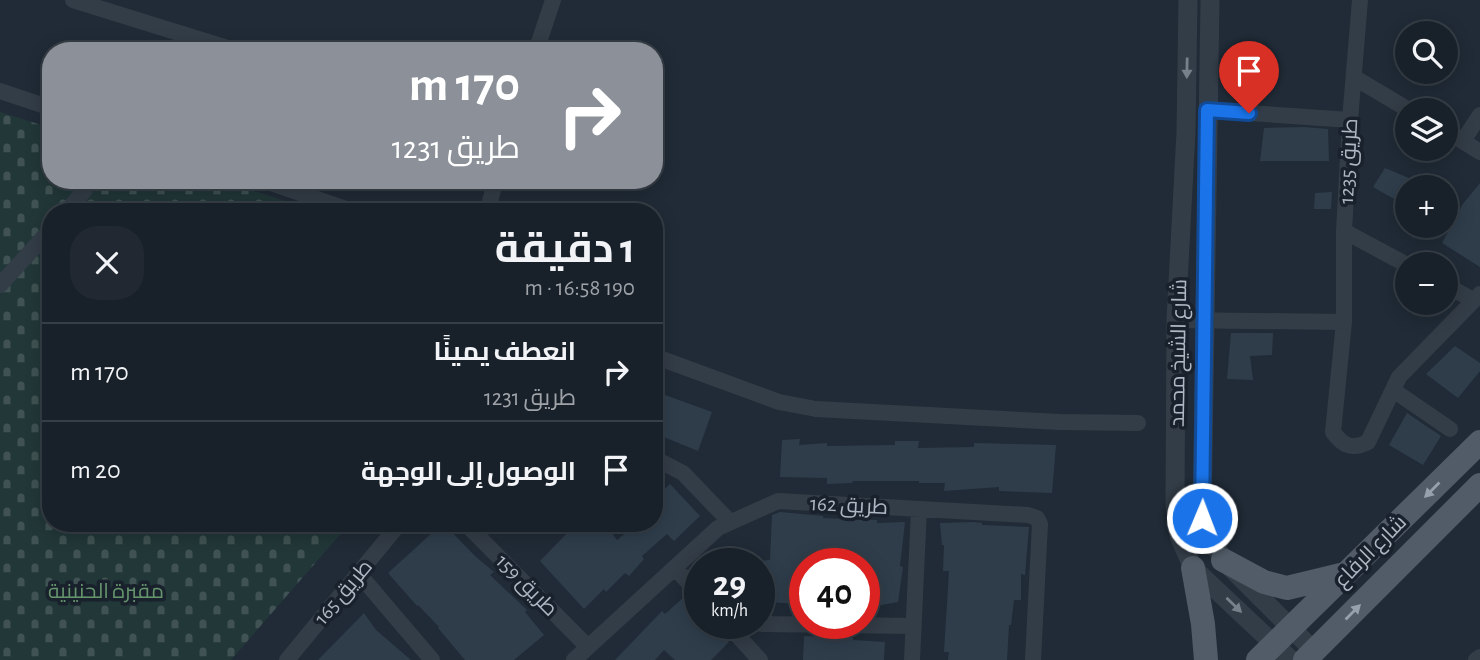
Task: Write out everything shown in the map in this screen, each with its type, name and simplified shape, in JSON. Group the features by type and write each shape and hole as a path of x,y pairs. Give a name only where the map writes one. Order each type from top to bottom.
{"main road":[{"name":"شارع الرفاع","path":"1278,648 1480,442"},
{"name":"شارع الرفاع","path":"1309,655 1480,485"},
{"path":"1223,560 1264,582 1287,588 1349,573"},
{"path":"1193,568 1206,660"}],"street":[{"path":"73,0 208,42"},
{"path":"539,42 553,0"},
{"name":"شارع الشيخ محمد","path":"1188,0 1186,132 1176,320 1175,505 1178,536 1193,568 1278,648 1309,655"},
{"name":"شارع الشيخ محمد","path":"1210,0 1202,518 1223,560 1278,648"},
{"name":"طريق 1235","path":"1360,0 1344,231 1344,322 1333,432 1341,444 1359,447 1368,442 1393,390"},
{"path":"1355,78 1395,102"},
{"path":"0,91 42,105"},
{"path":"1207,110 1350,120"},
{"path":"1463,141 1480,115"},
{"path":"1458,138 1480,152"},
{"path":"288,189 329,203"},
{"path":"491,201 494,189"},
{"path":"74,203 85,190"},
{"path":"1344,231 1395,259"},
{"path":"0,285 42,239"},
{"path":"1450,429 1393,390 1399,377 1477,297 1458,290"},
{"path":"1176,320 1344,322"},
{"path":"663,359 779,402 816,409 1060,422 1138,423"},
{"path":"663,463 683,473 730,522"},
{"name":"طريق 162","path":"574,660 718,528 778,501 1028,515 1037,518 1040,524 1033,660"},
{"path":"912,660 919,509"},
{"name":"طريق 165","path":"287,660 392,532"},
{"name":"طريق 159","path":"475,532 588,648"},
{"path":"675,568 684,578"},
{"path":"358,573 432,660"},
{"path":"775,624 914,626"},
{"path":"740,639 758,659"}],"green space":[{"name":"مقبرة الحنينية","path":"0,112 42,125 42,189 247,189 292,203 42,203 42,532 342,532 231,660 0,660"}],"building":[{"path":"1264,128 1328,129 1329,161 1260,161"},
{"path":"1385,168 1402,175 1395,175 1395,199 1373,187"},
{"path":"1480,183 1480,267 1442,243 1445,238 1458,238 1458,213"},
{"path":"1332,192 1331,209 1314,209 1315,193"},
{"path":"1231,333 1273,333 1272,355 1250,356 1253,380 1227,379"},
{"path":"1455,346 1480,363 1480,371 1458,398 1426,374"},
{"path":"663,394 712,412 698,451 663,437"},
{"path":"1407,413 1441,436 1423,465 1389,445"},
{"path":"800,439 799,445 827,443 827,446 895,445 895,441 919,441 918,448 974,447 974,443 1056,445 1052,493 999,491 999,487 944,491 945,483 853,481 827,484 827,478 780,477 782,440"},
{"path":"670,484 700,516 674,541 667,534 642,556 644,559 629,576 625,573 584,609 540,561 568,532 611,532 617,540 627,532 663,532 663,491"},
{"path":"780,512 823,518 877,520 877,523 905,522 898,602 880,605 880,548 789,548 789,603 775,603 775,548 771,548 772,515"},
{"path":"973,522 982,525 1029,527 1025,575 1021,574 1021,600 1014,600 1007,660 948,660 949,652 944,652 949,571 943,571 944,545 940,523"},
{"path":"433,532 452,532 494,572 490,575 527,610 525,612 544,635 514,660 465,660 439,627 388,573"},
{"path":"684,597 684,639 726,639 729,642 711,660 675,660 664,650 655,660 615,660 662,611 665,614"},
{"path":"364,613 376,630 411,660 318,660"},
{"path":"804,639 885,642 884,660 803,660"}],"route":[{"path":"1202,518 1207,110 1249,113"}]}
